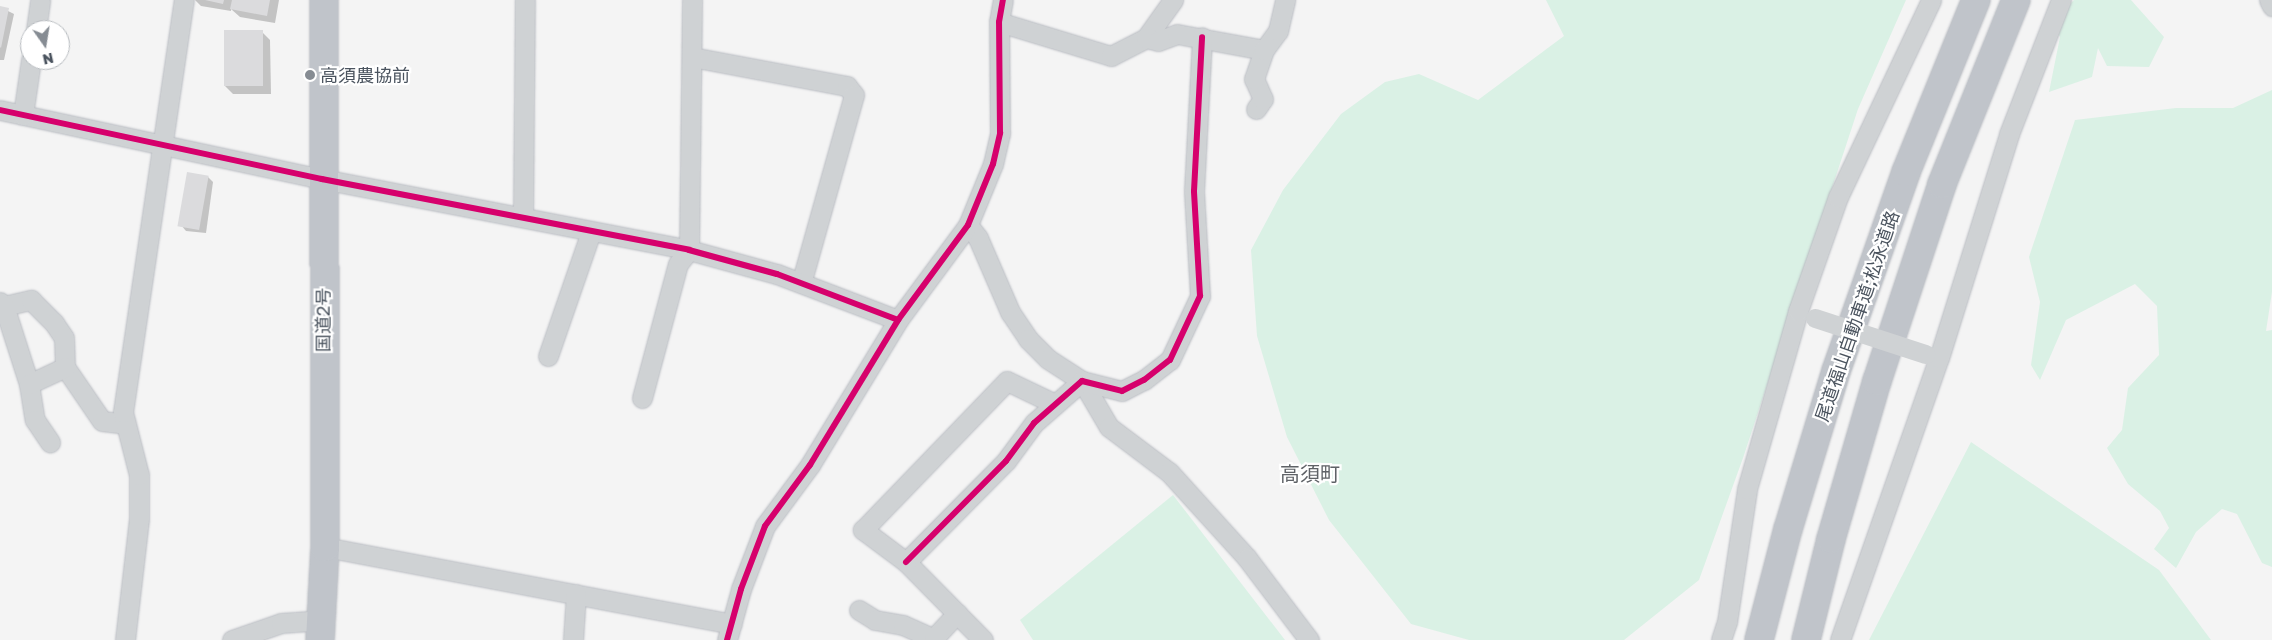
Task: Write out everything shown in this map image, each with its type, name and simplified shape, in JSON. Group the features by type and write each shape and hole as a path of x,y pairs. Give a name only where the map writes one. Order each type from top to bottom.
{"highway":[{"name":"国道2号","path":"320,630 325,547 322,178 324,0"},
{"name":"尾道福山自動車道;松永道路","path":"1759,640 1788,529 1836,372 1906,172 1976,0"},
{"path":"1806,640 1831,539 1884,362 1942,184 2016,0"}],"street":[{"path":"37,20 40,0"},
{"path":"125,640 138,519 139,475 124,424 123,412 161,145 184,0"},
{"path":"523,216 525,0"},
{"path":"642,398 678,264 689,250 692,0"},
{"path":"325,547 576,594 730,632 741,589 765,526 810,465 898,320 968,225 993,164 1000,133 999,22 1004,0"},
{"path":"999,22 1111,56 1146,38 1173,0"},
{"path":"1256,109 1263,99 1254,79 1264,50 1278,31 1285,0"},
{"path":"1722,640 1727,622 1747,489 1806,315 1838,197 1931,0"},
{"path":"1840,640 1932,356 2009,134 2061,0"},
{"path":"2269,0 2272,6"},
{"path":"1146,38 1158,41 1178,34 1264,50"},
{"path":"968,225 978,238 1010,312 1028,339 1048,358 1082,381 1122,391 1144,380 1170,360 1200,296 1194,191 1202,37"},
{"path":"692,56 846,86 854,95 801,283"},
{"path":"23,115 30,70"},
{"path":"0,110 322,178 689,250 801,283 898,320"},
{"path":"548,356 591,232"},
{"path":"50,442 35,420 29,384 2,304 31,300 54,323 64,338 65,367 102,421 124,424"},
{"path":"1806,315 1932,356"},
{"path":"29,384 65,367"},
{"path":"906,562 1006,461 1034,423 1082,381"},
{"path":"1082,381 1109,427 1169,472 1246,558 1309,640"},
{"path":"983,640 906,562 862,530 1008,382 1055,404"},
{"path":"573,640 576,594"},
{"path":"859,610 875,620 903,626 935,639 957,613"},
{"path":"232,640 281,623 320,630"}],"green space":[{"path":"1546,0 1906,0 1858,109 1743,458 1699,580 1624,640 1469,640 1411,624 1329,520 1287,437 1257,336 1251,250 1283,190 1341,114 1385,82 1419,74 1478,100 1564,36"},
{"path":"2074,0 2131,0 2164,37 2149,67 2107,66 2098,48 2092,77 2049,92 2060,37 2052,22"},
{"path":"2272,90 2272,292 2266,331 2272,330 2272,567 2262,563 2237,514 2222,509 2196,532 2176,568 2154,549 2169,528 2160,511 2128,484 2107,448 2122,430 2128,388 2159,355 2157,306 2135,284 2066,320 2040,380 2031,365 2040,302 2029,257 2075,120 2176,108 2233,108"},
{"path":"1971,442 2159,570 2211,640 1869,640"},
{"path":"1173,495 1285,640 1033,640 1020,620"}],"building":[{"path":"205,0 224,0 223,4"},
{"path":"232,0 270,0 267,16 230,9"},
{"path":"0,6 9,8 1,48 0,47"},
{"path":"224,30 263,30 263,86 224,86"},
{"path":"187,172 209,176 199,230 177,226"}],"cycle path":[{"path":"727,640 741,589 765,526 810,465 898,320 968,225 993,164 1000,133 999,22 1003,0"},
{"path":"906,562 1006,461 1034,423 1082,381 1122,391 1144,380 1170,360 1200,296 1194,191 1202,37"},
{"path":"0,110 322,179 689,250 777,274 898,320"}],"place":[{"name":"高須農協前","path":"310,75"}],"district":[{"name":"高須町","path":"1310,473"}]}
